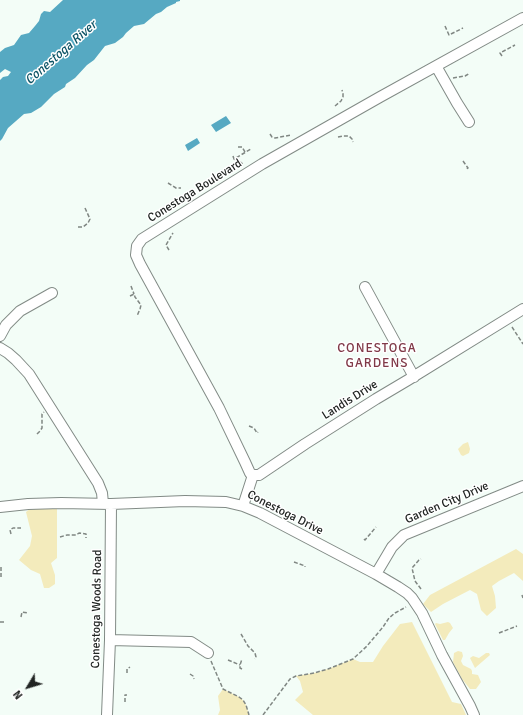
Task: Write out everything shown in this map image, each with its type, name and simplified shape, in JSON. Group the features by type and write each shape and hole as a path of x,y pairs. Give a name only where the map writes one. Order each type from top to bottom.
{"street":[{"name":"Conestoga Boulevard","path":"253,475 250,473 219,408 140,264 136,255 137,246 142,239 262,164 523,18"},
{"path":"436,66 469,122"},
{"path":"365,287 414,377"},
{"path":"0,336 6,325 20,311 52,293"},
{"name":"Landis Drive","path":"253,475 259,476 305,444 376,399 523,309"},
{"name":"Conestoga Woods Road","path":"0,348 12,356 26,370 101,488 107,504 110,640 107,715"},
{"path":"243,506 253,475"},
{"name":"Garden City Drive","path":"376,574 392,547 404,535 523,486"},
{"name":"Conestoga Drive","path":"0,507 28,504 107,504 185,501 226,502 243,506 260,513 376,574 407,593 416,603 425,619 442,655 474,715"},
{"path":"110,640 191,642 208,653"}],"path":[{"path":"445,26 449,35 463,28"},
{"path":"502,56 500,53 515,45"},
{"path":"445,82 450,78 465,76 470,73"},
{"path":"335,106 343,97 342,90"},
{"path":"270,134 275,138 291,135"},
{"path":"338,137 349,136 353,142"},
{"path":"238,147 242,147 245,152"},
{"path":"233,156 234,159 252,149"},
{"path":"463,161 468,168 466,169"},
{"path":"168,183 176,188 182,188"},
{"path":"78,227 83,227 90,219 85,208"},
{"path":"169,250 166,245 173,233"},
{"path":"131,286 140,305 140,309 136,316"},
{"path":"130,296 134,294"},
{"path":"507,319 523,344"},
{"path":"37,434 42,428 42,414 49,406"},
{"path":"249,426 254,428 257,433 258,432"},
{"path":"364,539 365,540 376,527"},
{"path":"10,534 10,530 13,528 21,528"},
{"path":"60,537 67,534 76,535 79,533 86,534 86,538"},
{"path":"421,559 412,568 415,581 421,589"},
{"path":"294,562 305,567"},
{"path":"1,567 1,577 3,577"},
{"path":"263,715 290,679 296,676 328,669 353,659 367,646 389,618 408,606"},
{"path":"21,618 22,612 28,613"},
{"path":"500,633 517,626"},
{"path":"241,634 248,646 255,653 256,659"},
{"path":"208,653 223,689 239,696 246,705 249,715"},
{"path":"240,665 242,659"},
{"path":"228,660 240,665 240,668 242,669"},
{"path":"127,673 127,668 130,667"},
{"path":"190,674 194,679"},
{"path":"125,702 125,695 127,694"}],"shaded area":[{"path":"468,442 470,449 469,453 463,456 458,449 463,444"},
{"path":"31,508 57,509 57,558 51,563 55,575 55,584 49,588 44,588 40,574 31,570 19,560 30,546 32,536 26,512"},
{"path":"516,549 523,554 523,581 514,573 492,586 496,608 487,616 481,610 477,594 470,590 431,612 423,604 430,595"},
{"path":"412,622 452,702 461,704 466,715 313,715 295,700 303,692 300,681 296,676 328,669 353,659 360,662 373,662 400,624"},
{"path":"448,622 453,628 445,640 443,640 435,624"},
{"path":"458,651 462,652 463,656 461,661 463,665 471,669 472,674 478,675 481,682 476,689 470,689 462,679 453,662 454,653"},
{"path":"486,653 489,653 490,655 475,668 470,658 473,656 479,658"},
{"path":"223,689 243,700 249,715 218,715 220,710 218,696"}],"water":[{"name":"Conestoga River","path":"63,0 180,1 156,14 144,24 134,26 115,43 105,46 94,60 75,78 66,84 65,87 54,94 41,107 31,113 24,114 8,128 0,141 0,80 3,77 8,76 11,72 5,69 0,73 0,52 5,48 14,45 21,35 29,33 39,21 41,14 44,11 50,12"},
{"path":"226,116 231,123 216,132 211,125"},
{"path":"197,138 200,143 188,151 185,145"}],"district":[{"name":"CONESTOGA GARDENS","path":"377,356"}]}
